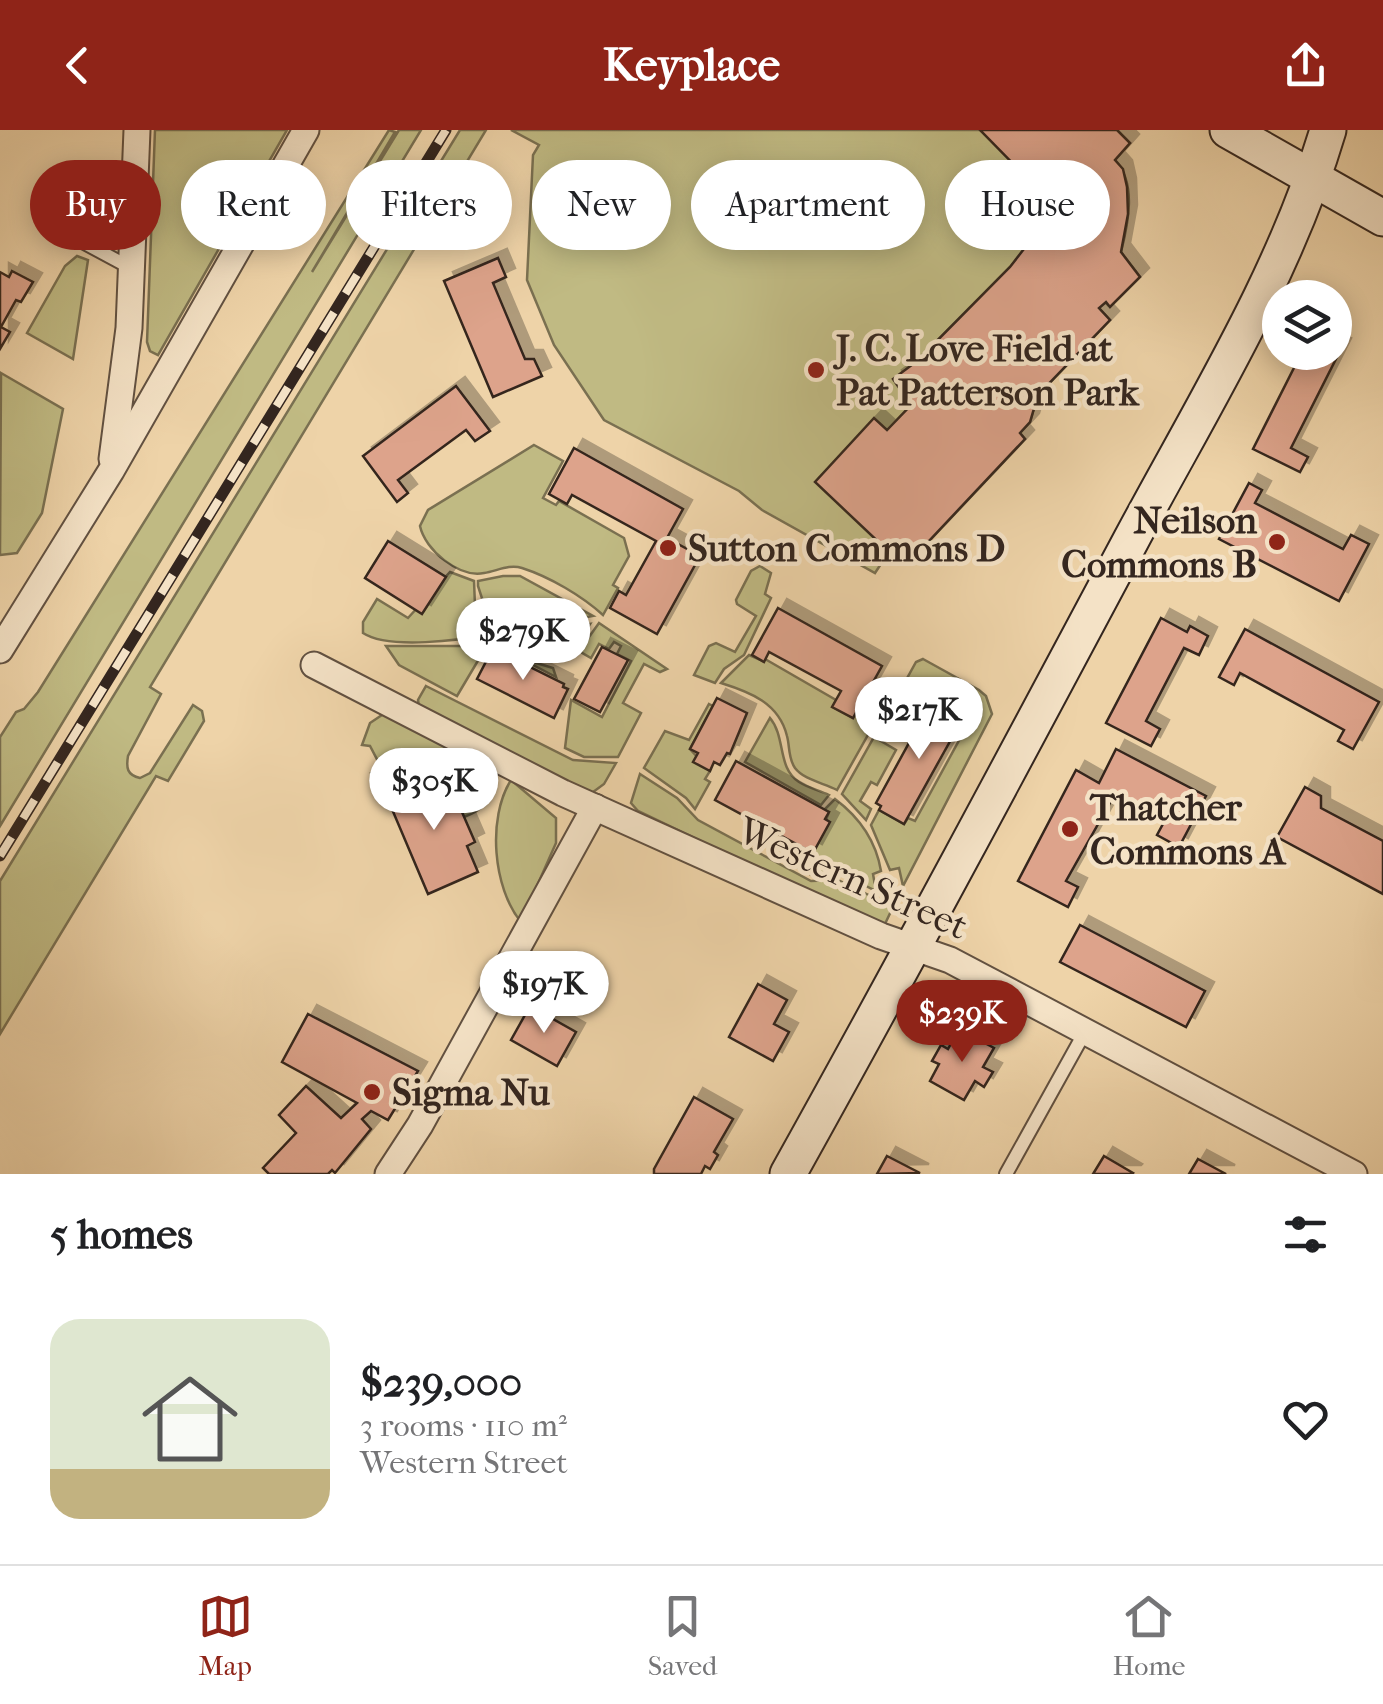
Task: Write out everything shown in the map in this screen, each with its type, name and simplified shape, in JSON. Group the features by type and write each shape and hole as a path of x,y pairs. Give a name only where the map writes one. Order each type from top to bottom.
{"main road":[{"path":"1228,130 1383,218"},
{"path":"788,1174 1242,334 1313,179 1328,130"}],"street":[{"path":"111,471 128,328 137,130"},
{"path":"0,650 111,471 306,130"},
{"name":"Western Street","path":"314,665 595,807 881,936 950,960 1354,1174"},
{"path":"388,1174 420,1126 595,807"}],"lane":[{"path":"97,250 129,267"},
{"path":"1006,1174 1086,1030"}],"shaded area":[{"path":"155,130 287,130 270,160 181,160 181,250 218,250 158,355 150,351 147,342 150,250 161,250 161,160 154,160"},
{"path":"389,130 395,132 378,160 370,160"},
{"path":"399,130 421,130 403,160 381,160"},
{"path":"460,130 486,130 468,160 442,160"},
{"name":"J. C. Love Field at Pat Patterson Park","path":"511,130 1117,130 1130,143 1115,160 1122,169 1128,192 1121,252 1140,277 1110,307 1105,302 1099,308 1110,320 1038,395 1030,422 1020,433 1025,439 911,560 894,544 875,573 762,510 739,491 604,420 554,345 527,280 532,176 532,250 671,250 671,160 533,160 539,145"},
{"path":"346,199 346,215 326,248 326,231"},
{"path":"346,217 348,250 0,826 0,737 16,712 24,709 314,250 325,250 312,272"},
{"path":"386,250 414,250 150,687 161,694 128,756 130,773 140,778 150,773 193,705 202,711 204,721 168,781 156,776 0,1034 0,881"},
{"path":"77,256 88,260 73,359 27,333 65,266"},
{"path":"1,373 63,409 42,513 17,553 0,555"},
{"path":"534,445 563,461 543,498 556,505 559,501 624,538 629,556 603,615 565,588 522,568 474,573 454,567 436,553 423,535 420,526 428,510"},
{"path":"760,566 771,573 765,594 771,598 744,655 724,669 715,683 694,675 709,646 716,643 735,652 756,616 736,600 751,571"},
{"path":"450,572 474,581 475,606 492,634 407,642 363,633 363,622 377,599 408,618"},
{"path":"520,576 593,616 499,633 488,617 478,581"},
{"path":"599,623 667,669 660,672 644,664 623,703 641,713 618,757 584,757 565,748 571,700 602,717 631,661 617,654 621,646 614,642 609,649 599,644 591,658 579,651"},
{"path":"590,624 570,649 552,660 532,656 505,638"},
{"path":"498,640 530,661 553,668 556,677 489,642 457,696 399,665 386,646 463,646"},
{"path":"749,655 765,659 836,700 833,707 853,718 860,707 878,717 837,790 795,768 783,725 770,707 753,695 721,683"},
{"path":"923,659 979,690 986,696 992,714 903,886 899,868 890,870 871,825 879,810 904,824 908,818 915,821 974,713 938,692 920,691 892,739 878,731 916,662"},
{"path":"426,686 573,760 616,763 604,784 589,795 419,706"},
{"path":"709,704 713,706 690,749 710,771 705,779 710,782 695,809 644,768 665,731 689,740"},
{"path":"385,713 492,772 483,805 464,817 455,796 444,800 433,775 386,795 379,793 371,773 381,767 370,746 362,745 370,723"},
{"path":"770,718 792,776 829,795 821,805 745,762"},
{"path":"874,737 896,750 877,785 871,782 860,801 871,809 866,820 842,794"},
{"path":"640,774 677,798 698,820 811,881 838,880 893,907 884,926 638,811 631,803"},
{"path":"511,780 556,818 556,843 521,922 504,891 497,852 498,813"},
{"path":"835,799 871,840 881,871 873,874 876,891 842,874 813,876 792,864 795,858 805,860 813,853 829,812 824,810"}],"building":[{"path":"980,130 1117,130 1130,143 1115,160 1123,169 1127,187 1128,214 1121,252 1140,277 1110,307 1106,302 1099,308 1110,320 1038,395 1030,422 1020,433 1025,439 911,560 894,544 887,550 815,482 874,418 887,430 911,405 893,379 917,361 1023,250 1110,250 1110,160 1009,160"},
{"path":"498,258 506,277 493,283 525,359 534,359 542,376 493,397 444,281"},
{"path":"12,271 33,282 21,302 16,300 1,327 10,332 0,349 0,272 9,277"},
{"path":"1293,370 1330,370 1291,448 1308,457 1300,472 1253,449"},
{"path":"456,386 490,431 475,441 466,430 398,480 408,493 397,502 363,456"},
{"name":"Sutton Commons D","path":"574,448 683,509 667,538 700,556 657,634 610,608 619,591 626,595 656,541 572,495 567,504 549,494"},
{"name":"Neilson Commons B","path":"1249,483 1262,490 1255,503 1343,549 1351,535 1369,544 1339,601 1219,539"},
{"path":"388,541 446,577 422,614 365,578"},
{"path":"778,608 882,666 853,718 832,707 841,691 769,652 764,662 752,655"},
{"path":"1161,618 1187,632 1190,626 1208,636 1199,655 1184,648 1146,721 1160,729 1151,746 1106,723"},
{"path":"1245,629 1379,702 1353,749 1338,741 1344,730 1240,673 1234,685 1219,677"},
{"path":"602,647 628,660 600,712 574,699"},
{"path":"498,651 564,684 568,689 554,718 477,679 491,652 496,655"},
{"path":"717,698 747,713 730,754 720,765 714,762 710,771 693,762 698,753 690,749"},
{"path":"932,701 963,718 904,824 879,810 881,806 876,803"},
{"name":"Thatcher Commons A","path":"1116,749 1206,796 1179,847 1157,835 1164,822 1114,796 1066,881 1078,887 1068,907 1018,881 1076,770 1099,783"},
{"path":"736,761 829,812 825,819 830,822 813,853 715,800"},
{"path":"433,775 444,800 455,796 475,842 467,846 478,872 428,894 386,795"},
{"path":"1305,787 1321,796 1321,808 1383,841 1383,894 1277,837"},
{"path":"1080,925 1205,991 1186,1027 1060,962"},
{"path":"758,984 787,1000 774,1024 789,1032 773,1061 729,1037"},
{"path":"530,1006 576,1032 557,1066 511,1040"},
{"name":"Sigma Nu","path":"308,1014 418,1071 388,1120 371,1111 362,1119 371,1129 335,1173 332,1170 328,1174 269,1174 263,1168 296,1133 279,1115 306,1086 341,1118 357,1103 282,1062"},
{"path":"959,1029 994,1048 983,1067 993,1072 984,1087 975,1081 964,1100 930,1081 939,1064 932,1061 941,1045 948,1049"},
{"path":"694,1097 733,1119 714,1152 718,1155 710,1169 705,1166 701,1174 654,1174 654,1169"},
{"path":"887,1156 920,1173 877,1174"},
{"path":"1104,1156 1133,1173 1093,1174"},
{"path":"1198,1159 1226,1174 1189,1174"}],"railway":[{"path":"0,856 446,130"}],"place":[{"name":"J. C. Love Field at Pat Patterson Park","path":"816,370"},
{"name":"Neilson Commons B","path":"1277,542"},
{"name":"Sutton Commons D","path":"668,548"},
{"name":"Thatcher Commons A","path":"1070,829"},
{"name":"Sigma Nu","path":"372,1092"}]}
